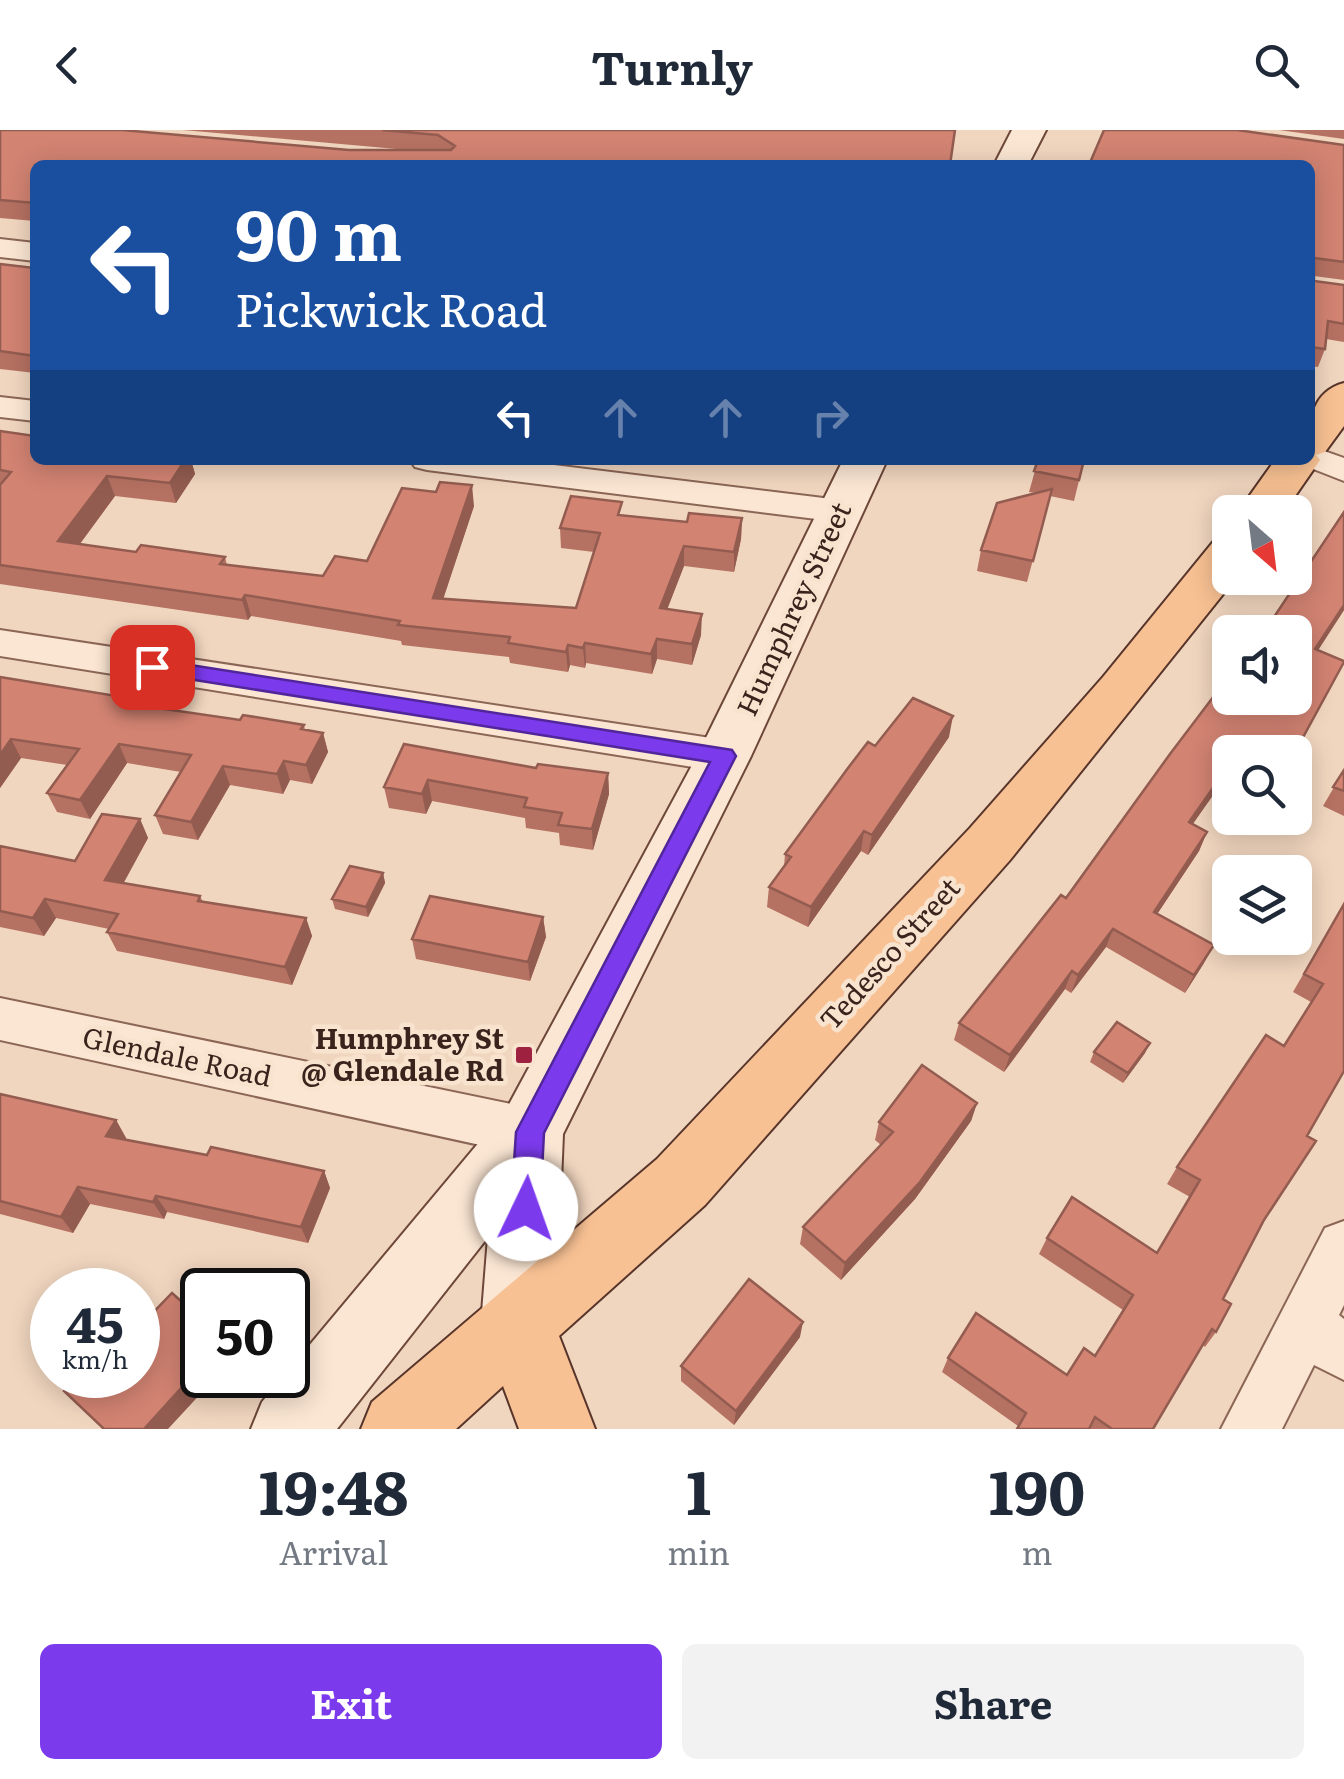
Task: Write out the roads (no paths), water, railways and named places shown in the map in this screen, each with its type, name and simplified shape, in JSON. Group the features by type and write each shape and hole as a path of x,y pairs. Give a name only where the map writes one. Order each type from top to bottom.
{"main road":[{"path":"1013,160 1028,130"},
{"path":"1315,436 1344,396"},
{"name":"Humphrey Street","path":"289,1429 530,1132 724,756 863,465"},
{"path":"1273,495 1294,465"},
{"name":"Tedesco Street","path":"518,1324 682,1182 771,1086 990,844 1212,575"},
{"name":"Humphrey Street","path":"518,1324 530,1132"},
{"path":"398,1429 518,1324 557,1429"}],"street":[{"path":"0,248 30,251"},
{"path":"0,407 30,410"},
{"path":"1315,458 1344,470"},
{"path":"468,465 840,511"},
{"path":"0,643 724,756"},
{"name":"Glendale Road","path":"0,1019 530,1132"},
{"path":"1252,1429 1323,1338 1344,1247"}],"place":[{"name":"Humphrey St @ Glendale Rd","path":"524,1055"}]}
